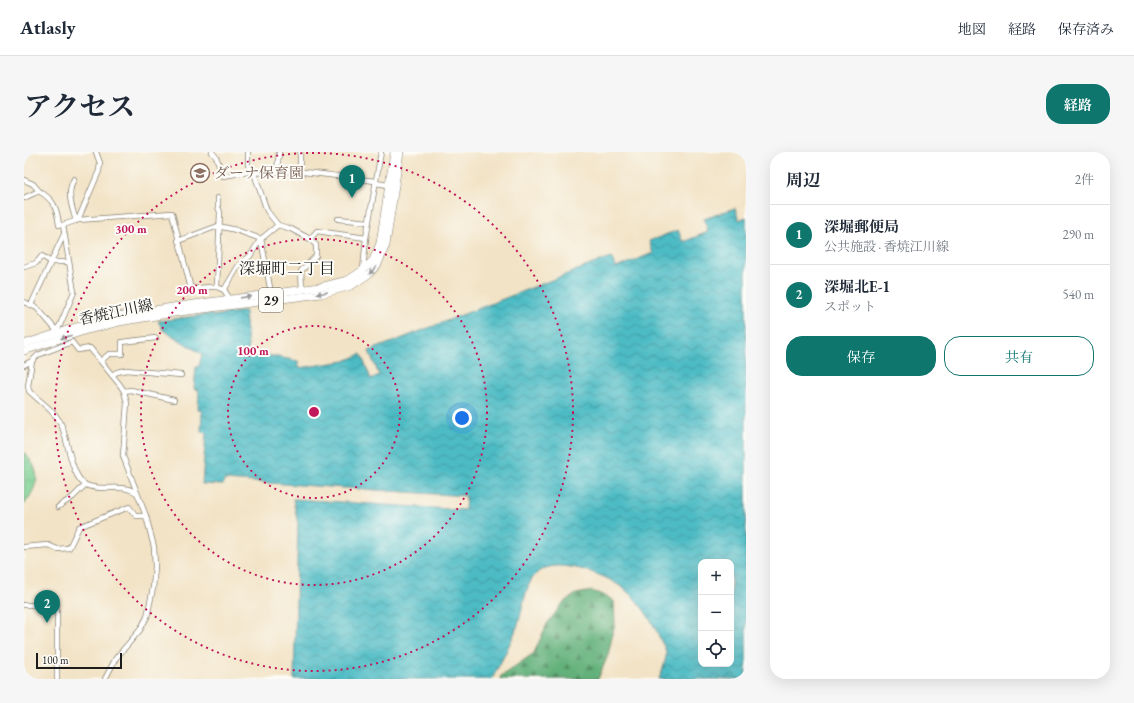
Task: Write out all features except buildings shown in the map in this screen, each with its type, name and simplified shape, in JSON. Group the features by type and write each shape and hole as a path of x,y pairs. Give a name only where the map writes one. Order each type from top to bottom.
{"main road":[{"name":"香焼江川線","path":"180,309 230,299 335,284 357,279 369,274 378,264 387,184 394,152"},
{"name":"香焼江川線","path":"24,344 85,324 180,309 321,294 351,286 363,270 380,254 386,245 400,152"},
{"name":"香焼江川線","path":"24,351 87,330 144,314"}],"street":[{"path":"77,220 99,171 100,163 96,152"},
{"path":"212,152 223,176 252,172 300,171 387,184"},
{"path":"248,152 248,165 267,211 278,225 291,229 310,239 316,245 316,256 301,271 302,289"},
{"path":"277,171 279,152"},
{"path":"300,152 300,171"},
{"path":"363,270 366,238 381,152"},
{"path":"74,179 69,197 77,220"},
{"path":"24,180 33,184 55,206 59,225 77,220 172,213 190,289 216,287 224,290 230,299"},
{"path":"24,198 39,191"},
{"path":"216,287 218,274 218,226 220,212 218,198"},
{"path":"338,219 369,222"},
{"path":"24,302 37,308 56,331 74,292 63,225"},
{"path":"224,290 238,265 250,256 260,240 278,225"},
{"path":"178,241 218,226 236,230 260,240 263,246 271,293"},
{"path":"310,239 316,231 366,238"},
{"path":"31,305 64,234"},
{"path":"24,267 36,263 42,256 51,262 69,262"},
{"path":"101,361 109,354 122,354 122,342 156,338"},
{"path":"24,365 32,361 38,355 72,342 78,350 90,348 124,391 127,402 123,456 146,516 154,547 155,567 153,588 147,617 140,630 116,658 105,679"},
{"path":"32,361 28,386 29,391 58,419 62,426 78,477 85,485 96,488 120,488 137,492"},
{"path":"112,376 120,370 181,375"},
{"path":"124,391 131,390 174,400"},
{"path":"58,507 73,497 85,485"},
{"path":"24,547 48,545 56,549 70,548 78,527 129,507 136,516 146,516"},
{"path":"24,605 57,605 56,679"}],"green space":[{"path":"24,452 34,466 36,478 33,491 24,505"},
{"path":"592,591 606,596 614,601 615,623 608,655 598,679 500,679 501,676 534,653 547,624 562,604 576,594"}],"water":[{"path":"735,208 739,220 746,217 746,679 659,679 666,658 666,650 654,625 638,602 617,584 599,575 576,568 552,566 542,569 531,580 517,627 492,679 294,679 298,524 293,499 465,510 466,496 224,480 223,485 202,484 206,433 201,432 202,411 198,410 199,390 194,389 196,367 199,366 202,354 163,330 158,321 245,311 249,357 267,355 298,361 299,368 345,361 361,354 371,379 379,375 369,351 611,257 616,268 653,253 649,241 678,230 683,242 708,232 704,219"}],"place":[{"name":"ダーナ保育園","path":"200,173"},
{"name":"深堀郵便局","path":"352,198"},
{"name":"深堀北E-1","path":"47,623"}],"district":[{"name":"深堀町二丁目","path":"287,268"}]}
